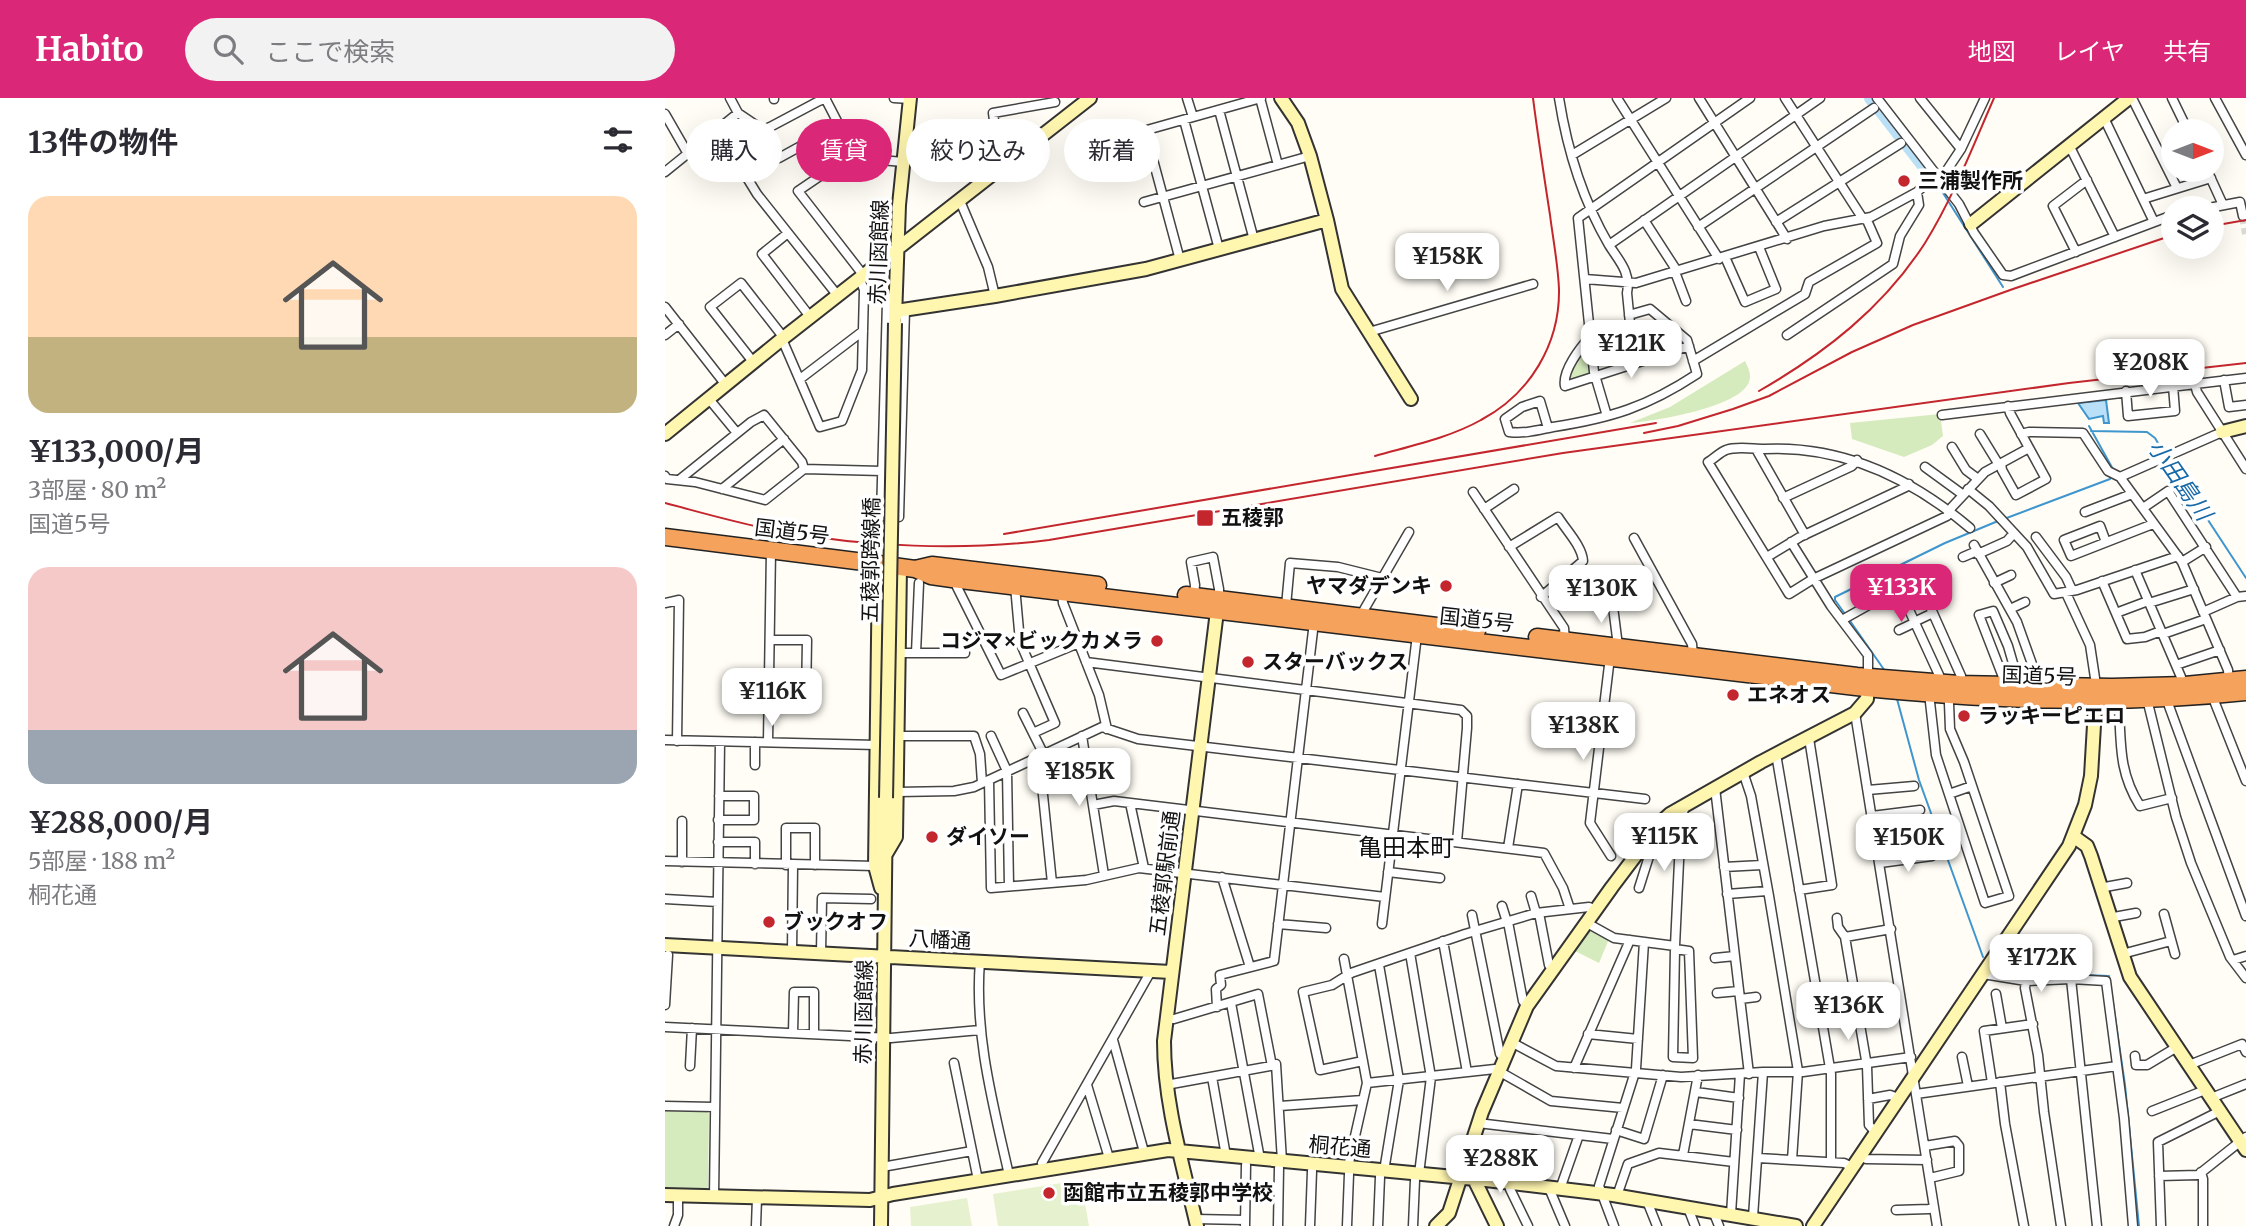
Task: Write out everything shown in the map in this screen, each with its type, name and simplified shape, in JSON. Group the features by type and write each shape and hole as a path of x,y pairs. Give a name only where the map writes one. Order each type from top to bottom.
{"highway":[{"name":"国道5号","path":"665,537 879,564 911,573 1062,592 1218,604 1286,606 1565,640 1614,651 1884,684 2096,688 2246,679"},
{"name":"国道5号","path":"911,573 932,565 1193,596 1218,604 1314,622 1417,635 1693,655 1884,684"},
{"name":"国道5号","path":"2096,688 2147,699 2246,692"}],"street":[{"path":"730,98 738,113 747,119"},
{"path":"782,120 825,98 839,125 782,156"},
{"path":"894,98 910,99"},
{"path":"1050,130 1090,98"},
{"path":"1187,98 1188,118 1202,186 1219,249"},
{"path":"1160,126 1260,98 1278,165"},
{"path":"1281,98 1298,123 1310,156 1342,289 1411,399"},
{"path":"1617,98 1698,227 1722,258 1745,302 1776,289 1759,247"},
{"path":"1571,155 1666,98"},
{"path":"1699,98 1787,239"},
{"path":"1607,416 1595,376 1578,218 1750,98"},
{"path":"1693,361 1805,294 1809,282 1877,243 1864,218 1785,98"},
{"path":"1609,245 1820,98"},
{"path":"1877,98 1971,224 1994,264 2005,276 2161,219"},
{"path":"1920,98 1961,149"},
{"path":"1971,224 2130,98 2177,188"},
{"path":"2172,98 2182,119"},
{"path":"2214,98 2246,155"},
{"name":"赤川函館線","path":"899,315 896,293 899,205 910,99"},
{"path":"1560,99 1571,155 1585,200 1609,245 1625,267 1629,283 1627,293 1635,364"},
{"path":"994,119 993,113 1055,100 1057,110 1064,119"},
{"path":"1585,279 1629,283 1676,272 1824,226 1864,218 1917,192 1935,177 1961,149 1981,101"},
{"path":"1698,227 1874,108"},
{"path":"1219,110 1254,240"},
{"path":"731,119 738,113"},
{"path":"665,114 686,151"},
{"path":"2104,118 2154,222"},
{"path":"1776,222 1901,143"},
{"path":"2069,145 2115,237"},
{"path":"665,172 686,156"},
{"path":"1145,202 1310,156"},
{"path":"754,363 710,307 741,283 783,339 820,427 842,421 862,370 862,278 799,191 848,157 903,162"},
{"path":"2077,252 2053,206 2087,180"},
{"path":"750,182 838,296"},
{"path":"665,435 984,182"},
{"path":"1158,182 1180,260"},
{"path":"2143,199 2191,182"},
{"path":"1787,335 1893,264 1900,236 1919,205 1917,192"},
{"path":"960,201 988,267 995,296"},
{"path":"2224,205 2243,201 2243,216"},
{"path":"896,293 887,302 881,516 899,517 899,315 1106,277 1327,220"},
{"path":"1644,220 1676,272 1686,301"},
{"path":"788,233 762,254 811,318"},
{"path":"1369,332 1533,284"},
{"path":"665,307 726,385"},
{"path":"1548,428 1540,401 1522,407 1505,419 1509,432 1522,433 1548,428 1607,416 1634,409 1697,374 1687,340 1650,309 1629,315"},
{"name":"五稜郭跨線橋","path":"891,795 899,315"},
{"path":"665,335 679,324"},
{"path":"800,379 863,331"},
{"path":"1590,337 1581,347 1564,380 1565,386 1689,346"},
{"path":"1942,415 2246,378"},
{"path":"2224,380 2229,407 2246,405"},
{"path":"2195,384 2197,392 2246,469"},
{"path":"2126,391 2128,416 2175,411 2173,386"},
{"path":"709,399 737,433"},
{"path":"1980,434 2016,495 2046,479 2008,406"},
{"path":"679,480 737,433 764,415 802,462 804,469"},
{"path":"2115,475 2167,458 2222,432 2246,426"},
{"path":"2021,434 2083,433 2180,559 2228,670 2229,682"},
{"path":"722,489 784,439"},
{"path":"1952,447 1966,470 1977,479"},
{"path":"1970,528 1949,511 1938,501 1857,460 1790,448 1727,450 1708,462 1789,594 1813,579 1947,516 1949,511 1977,479 2029,448"},
{"path":"1756,449 1805,535"},
{"path":"1783,498 1852,466 1857,460"},
{"path":"1925,467 2002,519 2027,547 2054,594 2180,559 2206,547"},
{"path":"665,476 667,479 765,500 804,469 882,471"},
{"path":"1766,557 1909,484"},
{"path":"1484,509 1514,489"},
{"path":"2102,581 2127,639 2162,633 2205,616 2241,596 2168,491 2143,508"},
{"path":"1473,492 1564,628 1565,640"},
{"path":"2085,512 2132,494"},
{"path":"1509,547 1558,517 1571,537 1583,561 1541,597"},
{"path":"2106,542 2100,526 2064,540 2071,556 2153,524"},
{"path":"1361,615 1409,531"},
{"path":"1963,557 1976,550 2007,541 2014,533"},
{"path":"1813,1226 2073,836 2085,806 2091,776 2096,688 2090,645 2069,592 2066,577 2036,537"},
{"path":"1634,538 1692,645 1693,655"},
{"path":"1436,1226 1447,1217 1467,1178 1479,1123 1527,1006 1657,828 1670,814 1855,713 1884,684 1845,617 1813,579 1791,542"},
{"path":"768,742 771,550"},
{"path":"1976,550 2010,609 2037,678"},
{"path":"1193,596 1195,585 1191,562 1213,557 1219,589 1218,604"},
{"path":"1286,606 1290,563 1338,567 1382,578"},
{"path":"879,564 875,866 885,901"},
{"path":"2135,570 2181,677"},
{"path":"1931,572 1942,596 1929,602 1961,676"},
{"path":"911,573 898,653 897,736 891,795 954,791 985,782 1102,727 1138,738 1645,799"},
{"path":"911,573 916,653"},
{"path":"1994,583 2011,575"},
{"path":"1015,586 1020,642 1055,723 1033,733"},
{"path":"957,587 1001,675 1079,643"},
{"path":"1845,617 1899,588 1939,675"},
{"path":"2116,613 2194,589"},
{"path":"1062,592 1063,603 1099,695 1107,729"},
{"path":"1611,856 1590,823 1614,651 1612,599"},
{"path":"665,603 679,600 677,741"},
{"path":"2010,609 2025,602"},
{"name":"五稜郭駅前通","path":"1196,1222 1166,1085 1164,1041 1218,604"},
{"path":"2003,677 1979,615 1993,611 2008,646 2017,677"},
{"path":"1899,630 1933,613"},
{"path":"1217,1007 1216,989 1221,985 1220,975 1274,961 1314,622"},
{"path":"1382,924 1417,635"},
{"path":"768,699 806,699 807,640 770,640"},
{"path":"2176,665 2220,650"},
{"path":"898,653 965,653"},
{"path":"1086,663 1461,709 1465,713 1467,728 1457,842"},
{"path":"2147,699 2172,798 2196,874 2233,960 2246,978"},
{"path":"1930,702 1936,755 1985,903 2009,896 1950,729 1949,703"},
{"path":"2215,703 2246,781"},
{"path":"2169,706 2246,916"},
{"path":"2119,707 2122,764 2129,789 2140,806 2172,798"},
{"path":"1023,713 1041,754 1052,883"},
{"path":"1855,713 1937,1226"},
{"path":"897,736 974,736 981,754 985,782 988,888 1086,880 1144,868 1385,897"},
{"path":"992,736 1007,771 1009,886"},
{"path":"1082,736 1104,875"},
{"path":"1800,890 1832,884 1808,738"},
{"path":"665,740 877,744"},
{"path":"714,1197 720,742"},
{"path":"755,742 755,765"},
{"path":"1776,754 1829,1069 1831,1162"},
{"path":"1743,772 1751,796 1798,1071 1792,1160"},
{"path":"1508,848 1518,784"},
{"path":"1868,790 1914,786"},
{"path":"1949,794 1972,786"},
{"path":"1715,788 1739,995 1744,1074 1739,1098 1731,1214"},
{"name":"赤川函館線","path":"881,1226 883,956 891,795"},
{"path":"718,820 754,820 754,796 719,796"},
{"path":"1093,805 1114,801 1545,854 1563,888 1570,909"},
{"path":"1130,803 1144,868"},
{"path":"1587,923 1614,938 1675,947 1689,951 1693,1058 1673,1057 1675,947 1681,819 1685,806"},
{"path":"1872,816 1920,810"},
{"path":"682,821 682,862"},
{"path":"792,952 786,828 815,828 815,865"},
{"path":"1639,888 1656,839 1657,828"},
{"path":"2073,836 2087,846 2130,977 2244,1143 2198,1175 2159,1176"},
{"path":"718,842 755,842 755,864"},
{"path":"1880,863 1932,856"},
{"path":"665,861 875,866"},
{"path":"1724,867 1762,864"},
{"path":"1388,872 1440,878"},
{"path":"1222,877 1250,967"},
{"path":"2105,887 2127,883"},
{"path":"1727,894 1767,891"},
{"path":"1531,896 1538,913 1549,965 1553,970"},
{"path":"821,953 822,898 871,899"},
{"path":"665,899 717,902"},
{"path":"1502,905 1523,1001 1527,1006"},
{"path":"1363,1061 1320,1070 1304,992 1332,985 1347,975 1476,930 1538,913 1589,907 1596,910"},
{"path":"2114,917 2136,913"},
{"path":"2164,914 2175,954"},
{"path":"1472,915 1500,1054 1504,1057"},
{"path":"1837,918 1838,927 1845,937 1867,1064 1869,1125 1875,1132"},
{"path":"1278,924 1326,928"},
{"path":"1845,937 1891,929"},
{"path":"1574,1068 1630,940"},
{"path":"1443,941 1467,1072"},
{"path":"2122,954 2171,941"},
{"path":"1613,1226 1599,1186 1635,1073 1644,942"},
{"path":"2030,943 2033,977 2025,988 2041,1076 2061,1226"},
{"name":"八幡通","path":"666,950 717,948 1171,972"},
{"path":"665,1005 666,950"},
{"path":"1410,953 1431,1077 1413,1226"},
{"path":"1715,958 1735,956"},
{"path":"2233,960 2246,956"},
{"path":"1343,959 1367,1083 1349,1171 1347,1226"},
{"path":"981,961 980,1030 991,1099 1009,1175"},
{"path":"1378,1226 1382,1174 1399,1080 1379,965"},
{"path":"1042,1163 1151,971"},
{"path":"1983,974 2106,981 2133,1226"},
{"path":"2071,979 2097,1226"},
{"path":"793,1032 794,992 814,992 814,1034"},
{"path":"1717,993 1756,997"},
{"path":"1174,1019 1258,994 1275,1065 1277,1102 1280,1106 1278,1226"},
{"path":"1996,994 2002,1028"},
{"path":"1231,1003 1261,1159"},
{"path":"2024,1226 1984,1031 2033,1024"},
{"path":"665,1027 891,1038 980,1030"},
{"path":"690,1066 692,1028"},
{"path":"1588,1034 1638,1039"},
{"path":"1113,1040 1144,1152"},
{"path":"1511,1042 1556,1066 1663,1075 1829,1069 1911,1057"},
{"path":"2189,1065 2242,1044 2246,1052"},
{"path":"2135,1056 2136,1065 2147,1065 2177,1047"},
{"path":"1962,1057 1968,1086"},
{"path":"954,1063 978,1180"},
{"path":"1166,1085 1275,1065"},
{"path":"1916,1094 2117,1066"},
{"path":"1367,1083 1495,1069 1551,1101 1623,1108"},
{"path":"1758,1223 1758,1158 1763,1072"},
{"path":"1616,1130 1643,1139 1663,1075"},
{"path":"1683,1155 1698,1075"},
{"path":"1212,1077 1226,1156"},
{"path":"2152,1111 2246,1084"},
{"path":"1087,1085 1108,1158"},
{"path":"1696,1092 1739,1098"},
{"path":"1868,1099 1891,1095 1898,1098"},
{"path":"1280,1106 1363,1100"},
{"path":"665,1106 714,1107"},
{"path":"2161,1226 2158,1142 2220,1111"},
{"path":"1479,1123 1613,1139"},
{"path":"1689,1124 1737,1130"},
{"path":"1565,1226 1554,1189 1579,1135"},
{"path":"1924,1146 1955,1141 1959,1146 1959,1171 1930,1178"},
{"name":"桐花通","path":"672,1196 870,1200 1168,1150 1261,1159 1280,1164 1417,1177 1467,1178 1601,1194 1731,1214 1758,1223 1796,1226"},
{"path":"881,1167 972,1151"},
{"path":"1619,1190 1628,1164 1659,1153 1734,1162"},
{"path":"1860,1155 1866,1159 1927,1160"},
{"path":"1758,1158 1831,1162 1852,1167"},
{"path":"1196,1222 1245,1223 1246,1165"},
{"path":"1310,1226 1312,1171"},
{"path":"2201,1172 2203,1226"},
{"path":"1467,1178 1497,1226"},
{"path":"1510,1189 1528,1226"},
{"path":"672,1196 678,1215 674,1226"},
{"path":"756,1226 757,1198"},
{"path":"1649,1206 1657,1226"},
{"path":"1896,1209 1934,1207"},
{"path":"1690,1213 1695,1226"},
{"path":"1715,1216 1719,1226"}],"green space":[{"path":"1584,349 1589,350 1590,373 1572,381 1568,377"},
{"path":"1745,361 1750,374 1749,382 1730,399 1696,411 1630,423 1670,407"},
{"path":"1940,414 1943,436 1932,445 1904,457 1852,439 1850,423"},
{"path":"1589,929 1609,939 1599,963 1575,951"},
{"path":"665,1110 706,1111 709,1114 708,1187 705,1190 665,1189"},
{"path":"1081,1180 1089,1226 998,1226 993,1194"},
{"path":"967,1198 972,1226 911,1226 910,1207"}],"water":[{"path":"2106,400 2109,423 2104,423 2103,416 2089,419 2078,403"}],"waterway":[{"name":"小田島川","path":"1870,98 1930,175"},
{"name":"小田島川","path":"1936,182 2003,287"},
{"path":"2089,426 2114,471"},
{"name":"小田島川","path":"2091,431 2147,432 2155,438 2165,455"},
{"name":"小田島川","path":"2168,459 2246,578"},
{"path":"2004,519 2112,476"},
{"path":"1845,614 1835,597 1945,543 1998,521"},
{"path":"1848,618 1885,671"},
{"path":"1897,699 1919,780 1983,957"},
{"path":"1999,968 2031,973"},
{"path":"2037,973 2109,976 2125,1085 2139,1226"}],"tunnel":[{"path":"2243,216 2246,234"}],"railway":[{"path":"1375,456 1456,432 1481,420 1514,396 1527,382 1548,348 1558,309 1559,289 1533,98"},
{"path":"1759,391 1807,361 1851,327 1891,288 1909,266 1945,208 1994,98"},
{"path":"2224,224 2246,220"},
{"path":"1644,433 1678,426 1769,396 1852,352 1913,325 2161,239"},
{"path":"665,503 764,528 845,541 914,546 1016,543 1049,540 1563,453 2069,383 2246,363"},
{"path":"1004,534 1656,423"}],"place":[{"name":"三浦製作所","path":"1904,181"},
{"name":"五稜郭","path":"1205,518"},
{"name":"ヤマダデンキ","path":"1446,586"},
{"name":"コジマ×ビックカメラ","path":"1157,641"},
{"name":"スターバックス","path":"1248,662"},
{"name":"エネオス","path":"1733,695"},
{"name":"ラッキーピエロ","path":"1964,716"},
{"name":"ダイソー","path":"932,837"},
{"name":"ブックオフ","path":"769,922"},
{"name":"函館市立五稜郭中学校","path":"1049,1193"}],"district":[{"name":"亀田本町","path":"1406,848"}]}
